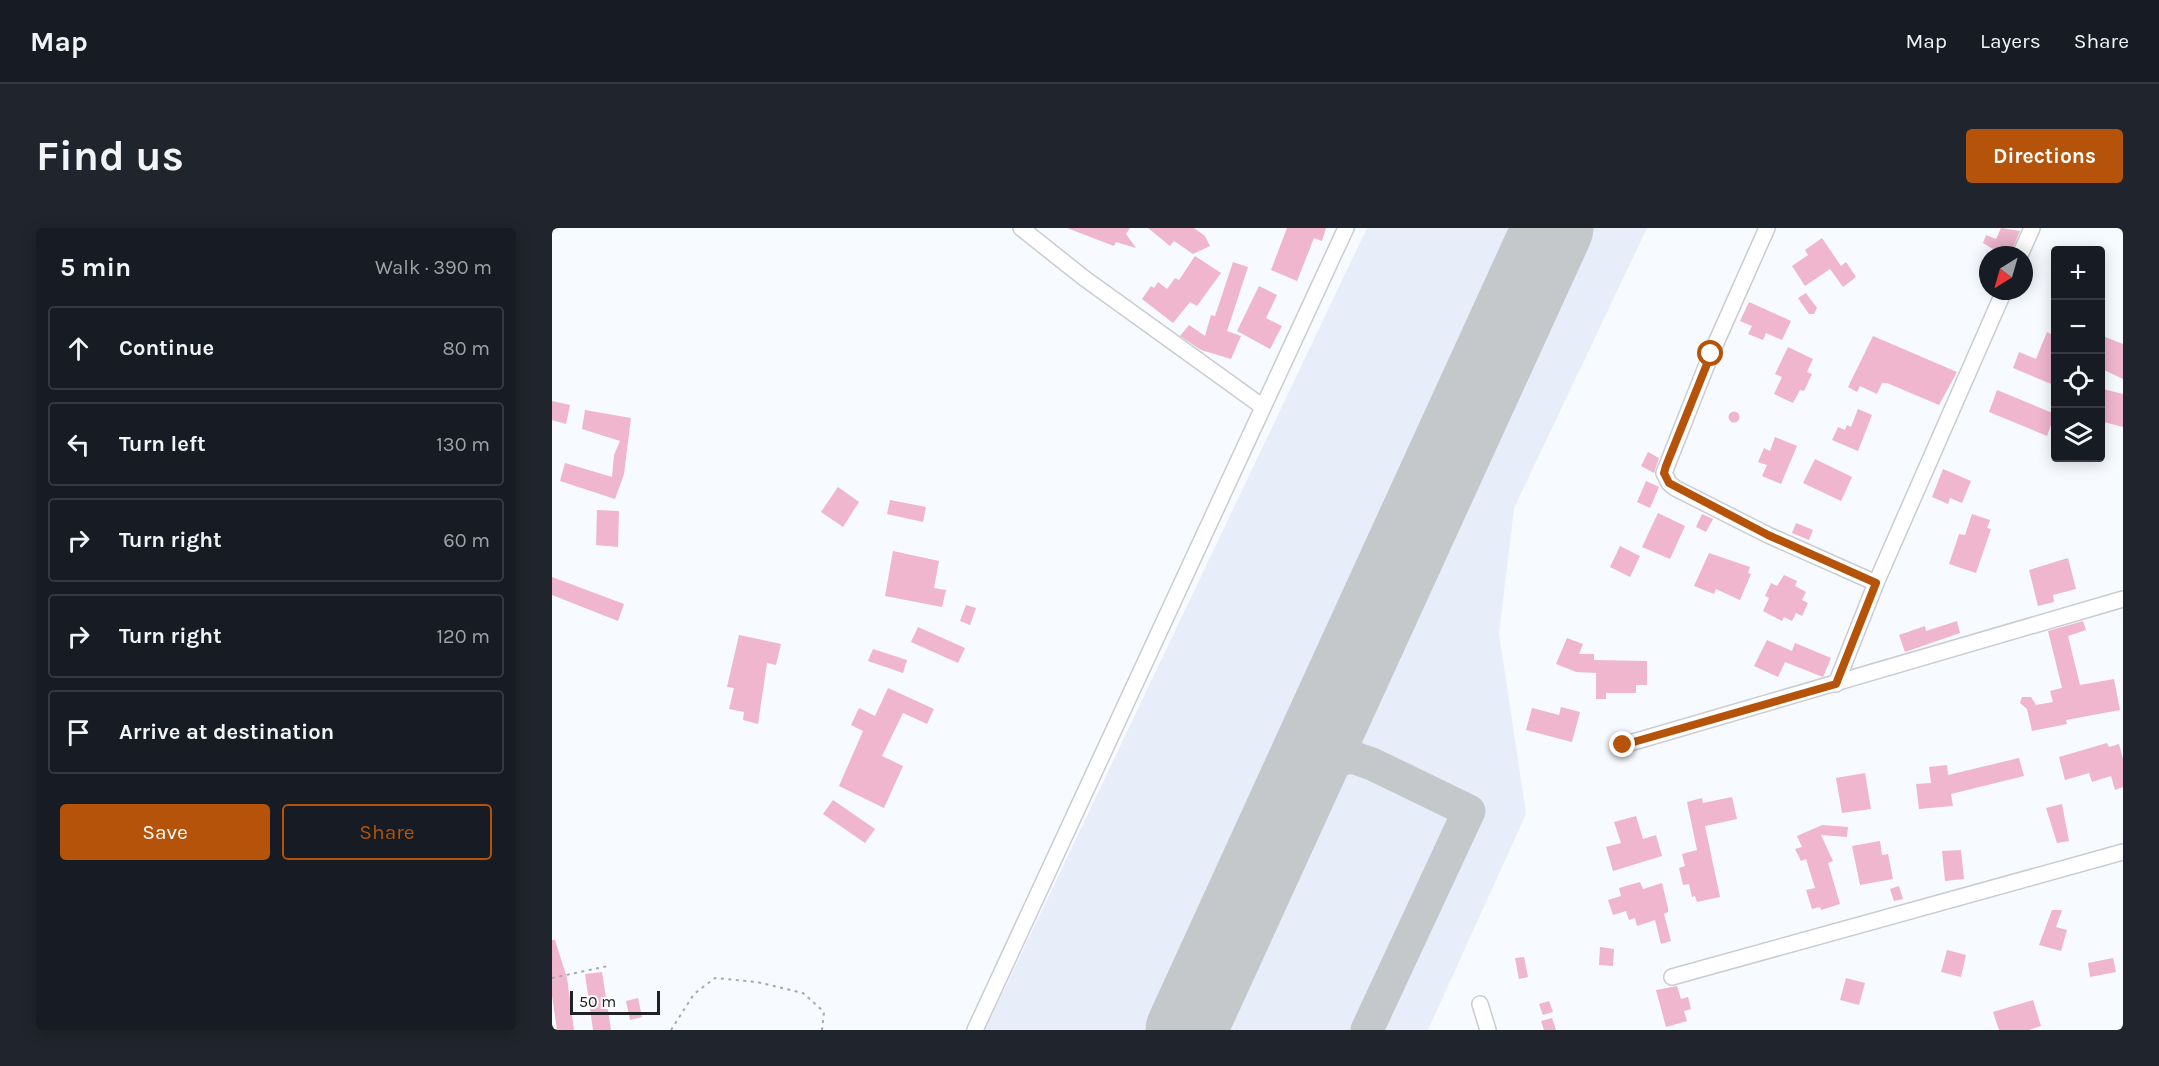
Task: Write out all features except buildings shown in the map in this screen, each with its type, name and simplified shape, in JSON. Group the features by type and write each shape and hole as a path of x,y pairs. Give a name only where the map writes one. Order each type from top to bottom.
{"street":[{"path":"1021,228 1084,278 1263,407"},
{"path":"975,1030 1346,228"},
{"path":"1767,228 1711,354 1664,473 1669,483 1675,488 1768,535 1876,583"},
{"path":"2024,246 2032,228"},
{"path":"1836,684 1876,583 2000,300"},
{"path":"1623,745 2123,599"},
{"path":"1672,976 2123,852"},
{"path":"1480,1004 1488,1030"}],"path":[{"path":"552,978 609,966"},
{"path":"671,1030 694,994 715,978 757,982 803,993 824,1012 822,1030"}],"shaded area":[{"path":"1367,228 1647,228 1514,508 1499,634 1526,814 1428,1030 985,1030"}],"taxiway":[{"path":"1326,763 1352,757 1372,764 1469,811 1367,1030"}],"runway":[{"path":"1186,1030 1553,228"}],"route":[{"path":"1623,745 1836,684 1876,583 1768,535 1675,488 1666,479 1664,473 1666,466 1711,354"}]}
